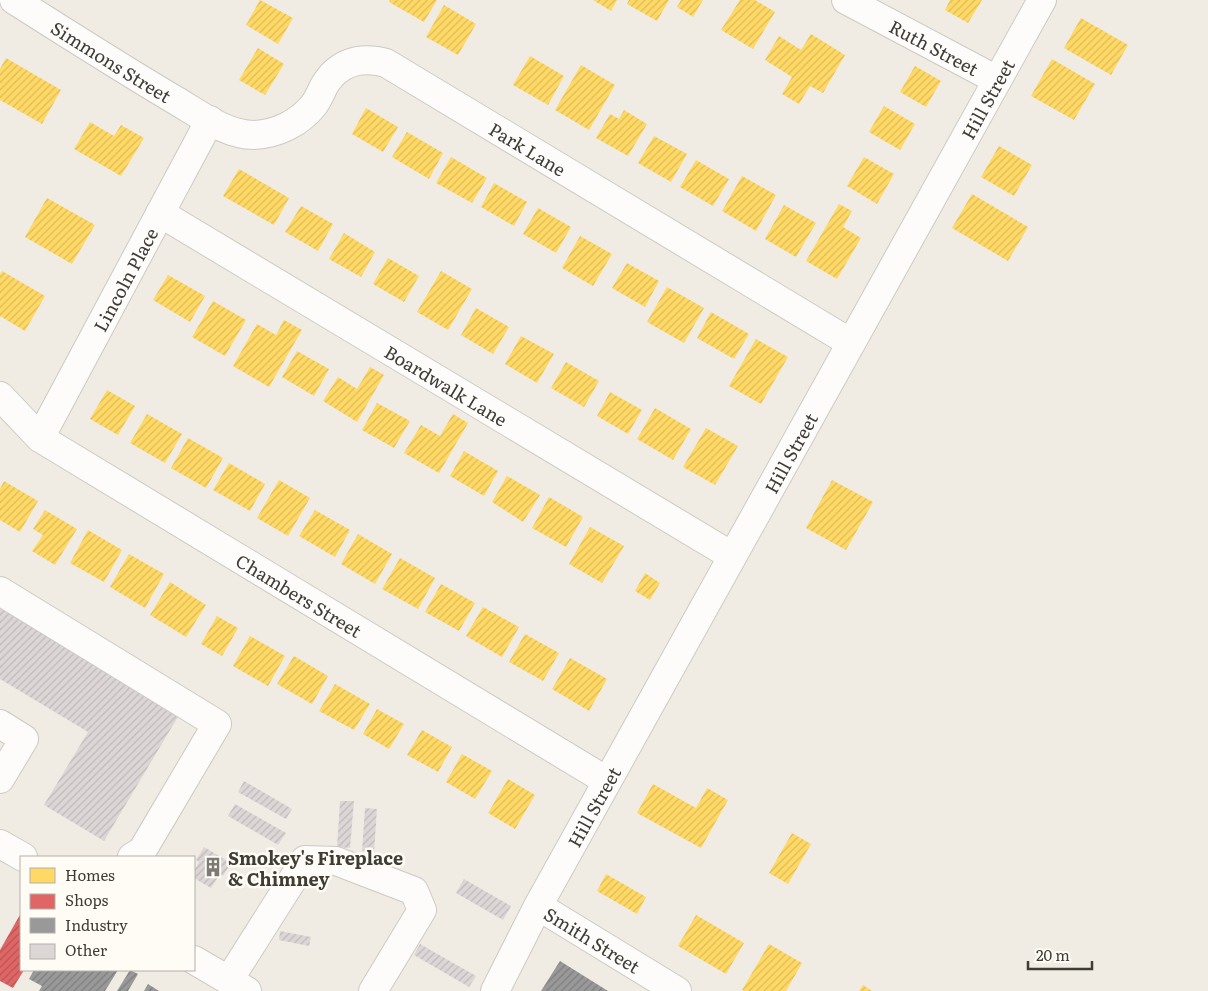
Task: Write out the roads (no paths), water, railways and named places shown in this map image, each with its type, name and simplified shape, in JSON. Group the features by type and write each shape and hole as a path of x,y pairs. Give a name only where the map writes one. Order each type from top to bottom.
{"street":[{"name":"Simmons Street","path":"14,0 146,83 210,120"},
{"name":"Ruth Street","path":"846,0 997,80"},
{"name":"Hill Street","path":"538,906 1042,0"},
{"name":"Park Lane","path":"210,120 238,132 254,135 277,131 298,121 314,105 333,73 345,65 358,60 372,59 386,63 851,343"},
{"name":"Lincoln Place","path":"40,438 210,120"},
{"name":"Boardwalk Lane","path":"160,213 732,556"},
{"name":"Chambers Street","path":"0,396 40,438 608,781"},
{"path":"0,591 218,724 142,851 134,856"},
{"path":"0,724 24,738 1,776"},
{"path":"0,844 21,856"},
{"path":"195,961 238,986 305,860 336,861 414,891 422,910 373,991"},
{"name":"Smith Street","path":"495,991 538,906 676,991"}],"place":[{"name":"Smokey's Fireplace & Chimney","path":"213,867"}]}
